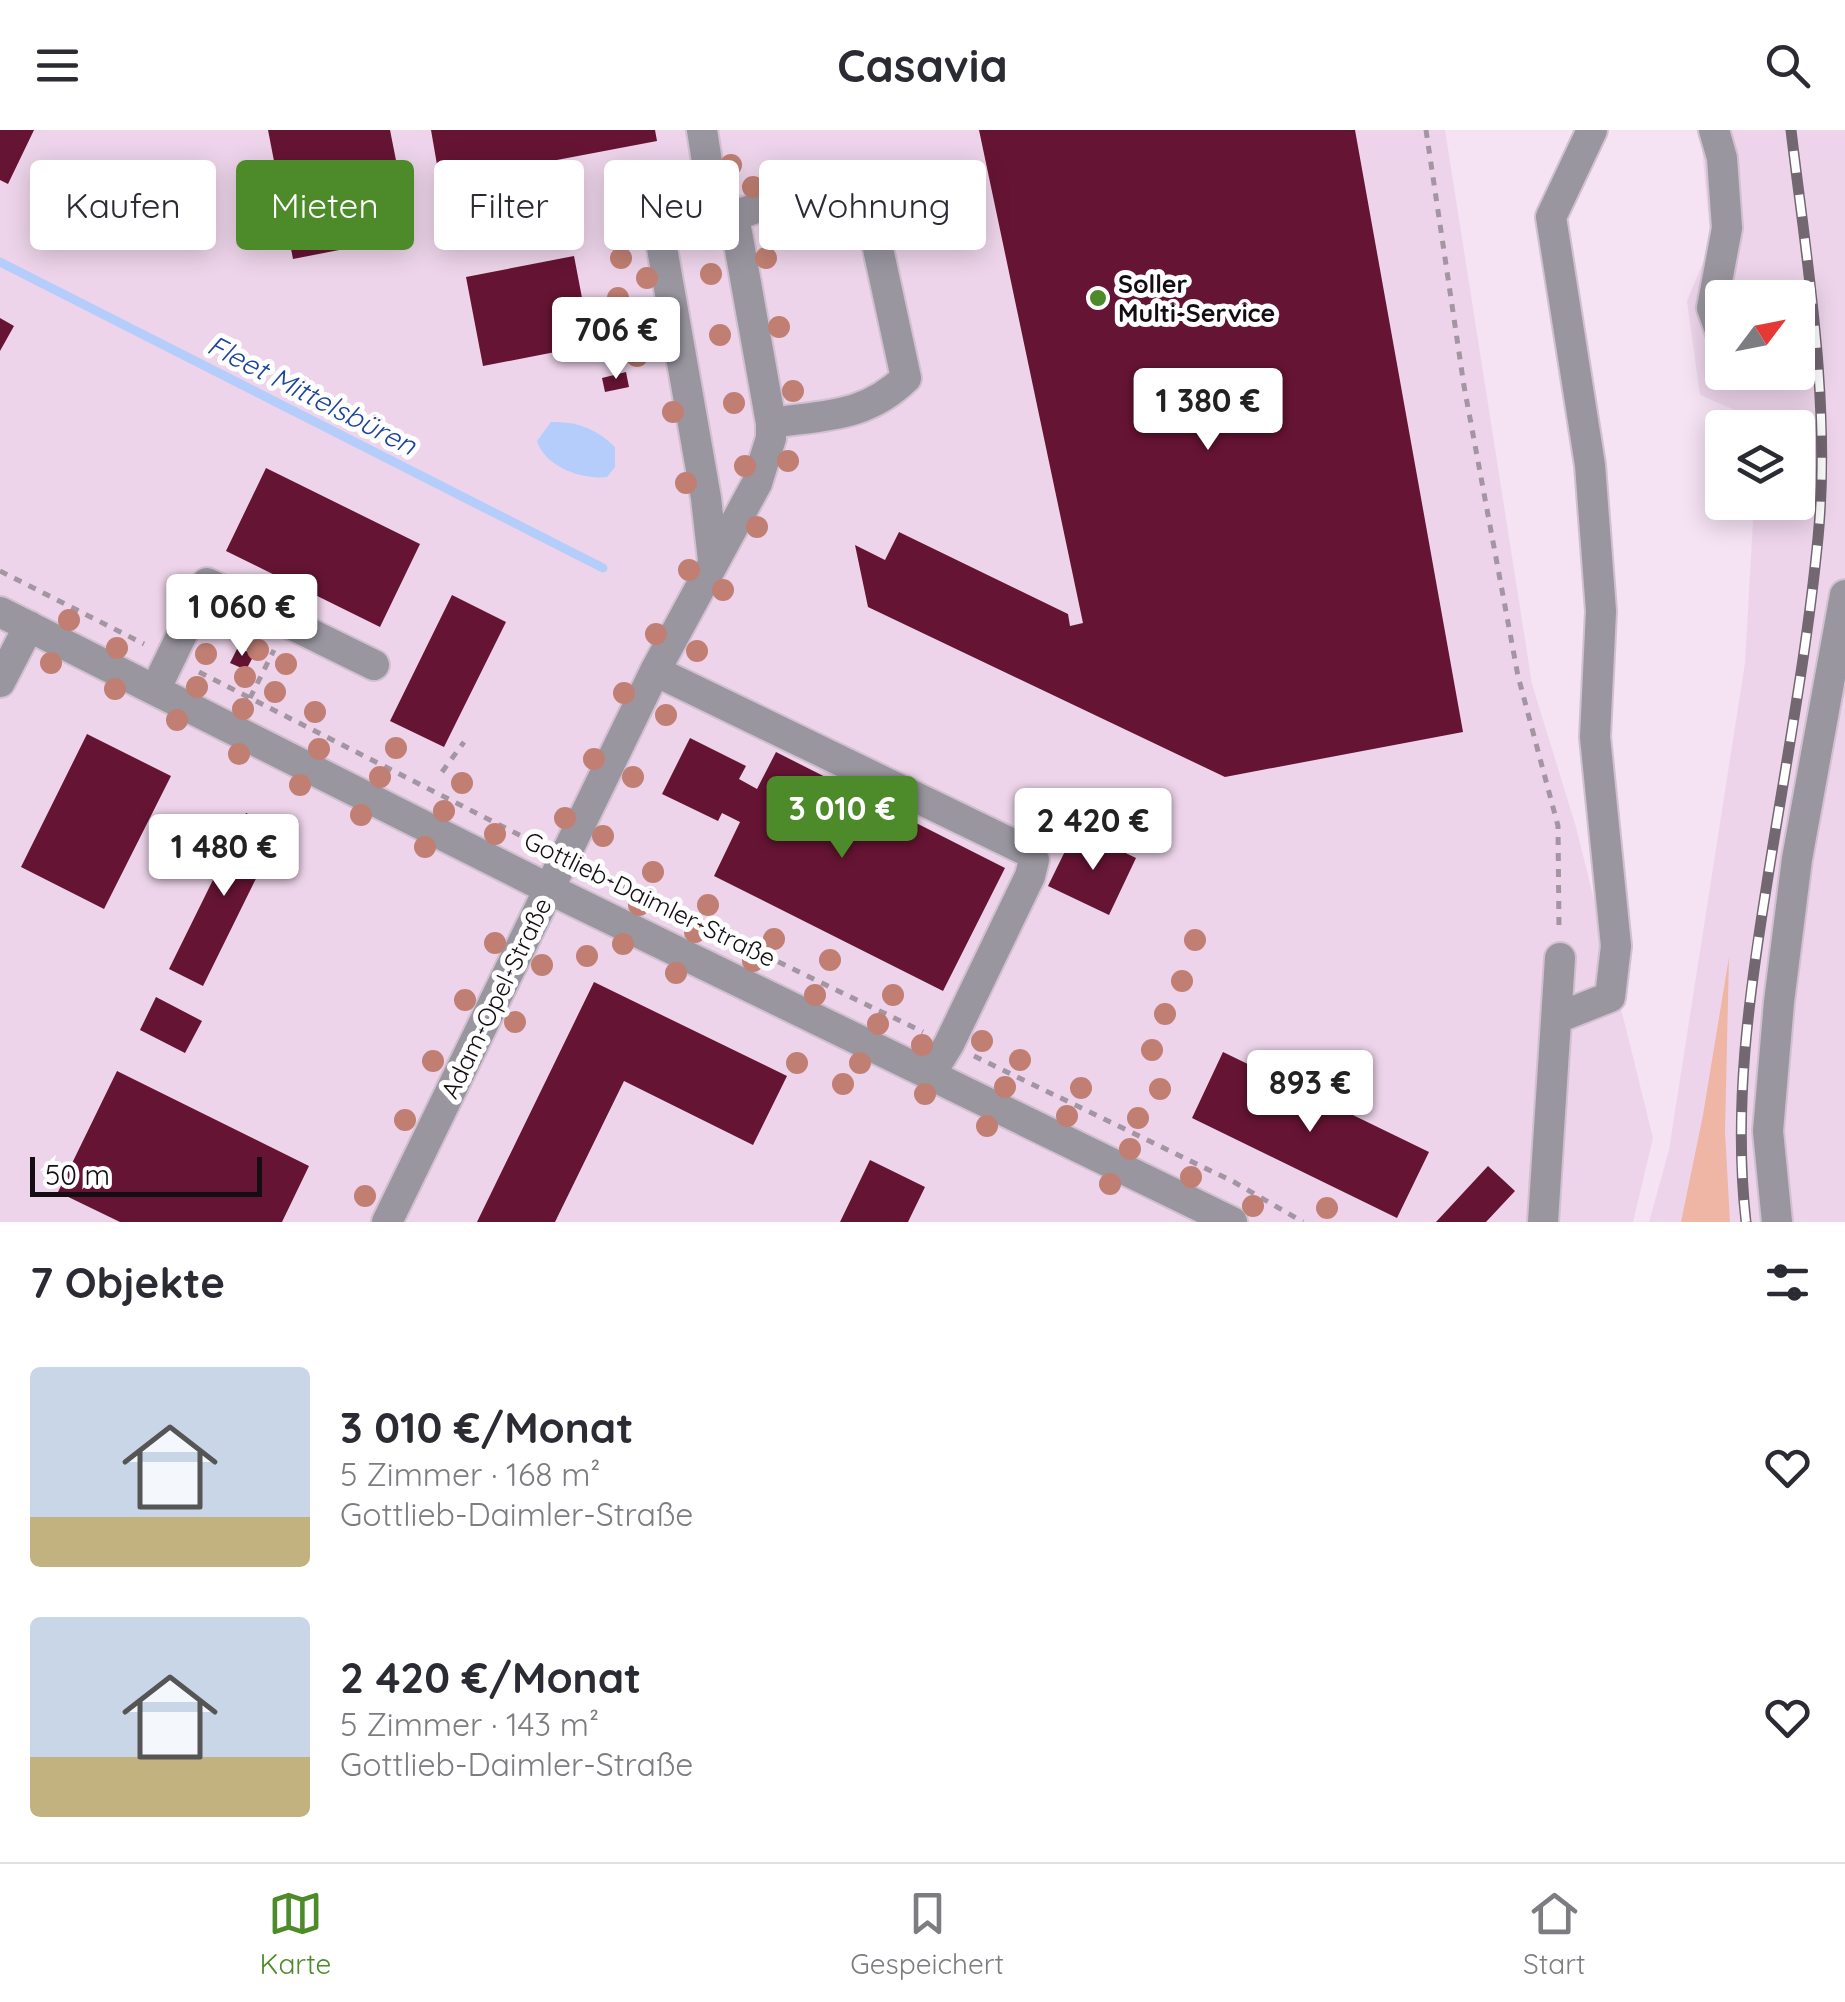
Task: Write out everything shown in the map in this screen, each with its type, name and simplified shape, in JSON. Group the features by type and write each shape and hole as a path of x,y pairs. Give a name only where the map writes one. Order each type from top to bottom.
{"street":[{"path":"702,130 707,160"},
{"path":"1557,1018 1610,997 1616,946 1594,737 1601,611 1590,464 1551,217 1592,130"},
{"path":"1714,130 1722,158 1727,228 1717,280"},
{"path":"739,214 758,207 851,192 870,207 906,378 888,395 861,410 771,423"},
{"name":"Adam-Opel-Straße","path":"387,1222 655,670 757,484 771,438 771,423 739,244"},
{"path":"662,250 706,498 713,560"},
{"path":"155,690 207,583 374,665"},
{"path":"1777,1222 1768,1131 1779,1002 1797,859 1845,595"},
{"name":"Gottlieb-Daimler-Straße","path":"0,612 550,888 1232,1222"},
{"path":"0,682 29,626"},
{"path":"655,670 1028,852 1034,860 1030,876 949,1044 930,1075"},
{"path":"1543,1222 1560,958"}],"path":[{"path":"1426,130 1464,386 1514,656 1558,826 1560,958"},
{"name":"Gottlieb-Daimler-Straße","path":"0,571 562,857 1234,1182 1302,1222"},
{"path":"442,772 464,742"}],"shaded area":[{"path":"0,130 1445,130 1532,684 1576,827 1653,1138 1633,1222 0,1222"},
{"path":"1700,130 1845,130 1845,1222 1649,1222 1669,1150 1745,663 1753,520 1815,520 1815,410 1735,410 1700,395 1687,301 1711,243"},
{"path":"1729,957 1725,1131 1730,1222 1681,1222 1703,1115"}],"water":[{"path":"551,422 586,427 615,447 615,467 607,477 576,474 548,458 537,441"}],"building":[{"path":"0,130 34,130 8,184 0,180"},
{"path":"268,130 390,130 396,160 274,160"},
{"path":"431,130 655,130 657,141 556,160 436,160"},
{"path":"979,130 1355,130 1463,732 1225,777 868,607 855,545 885,560 899,532 1068,614 1070,626 1083,623"},
{"path":"291,250 339,250 293,259"},
{"path":"574,256 591,345 483,366 466,277"},
{"path":"0,318 14,326 0,351"},
{"path":"626,372 629,387 605,392 602,378"},
{"path":"266,468 420,544 380,627 226,551"},
{"path":"452,595 506,622 444,747 390,721"},
{"path":"238,647 254,655 246,670 230,663"},
{"path":"87,734 171,776 104,909 21,867"},
{"path":"690,738 746,766 739,779 757,789 776,752 1005,868 943,991 714,876 740,822 722,813 718,821 662,794"},
{"path":"246,813 280,830 203,986 169,969"},
{"path":"1082,832 1136,858 1109,915 1048,886 1070,841 1076,844"},
{"path":"594,982 787,1076 753,1145 624,1081 555,1222 477,1222"},
{"path":"156,997 202,1021 185,1053 140,1030"},
{"path":"1223,1052 1429,1152 1397,1218 1192,1118"},
{"path":"117,1071 309,1166 282,1222 120,1222 58,1192"},
{"path":"870,1160 925,1187 908,1222 840,1222"},
{"path":"1488,1166 1515,1191 1486,1222 1436,1222"}],"waterway":[{"name":"Fleet Mittelsbüren","path":"0,262 603,568"}],"railway":[{"path":"1746,1222 1741,1137 1749,1009 1808,624 1821,487 1815,334 1791,130"}],"place":[{"name":"Soller Multi-Service","path":"1098,298"}]}
